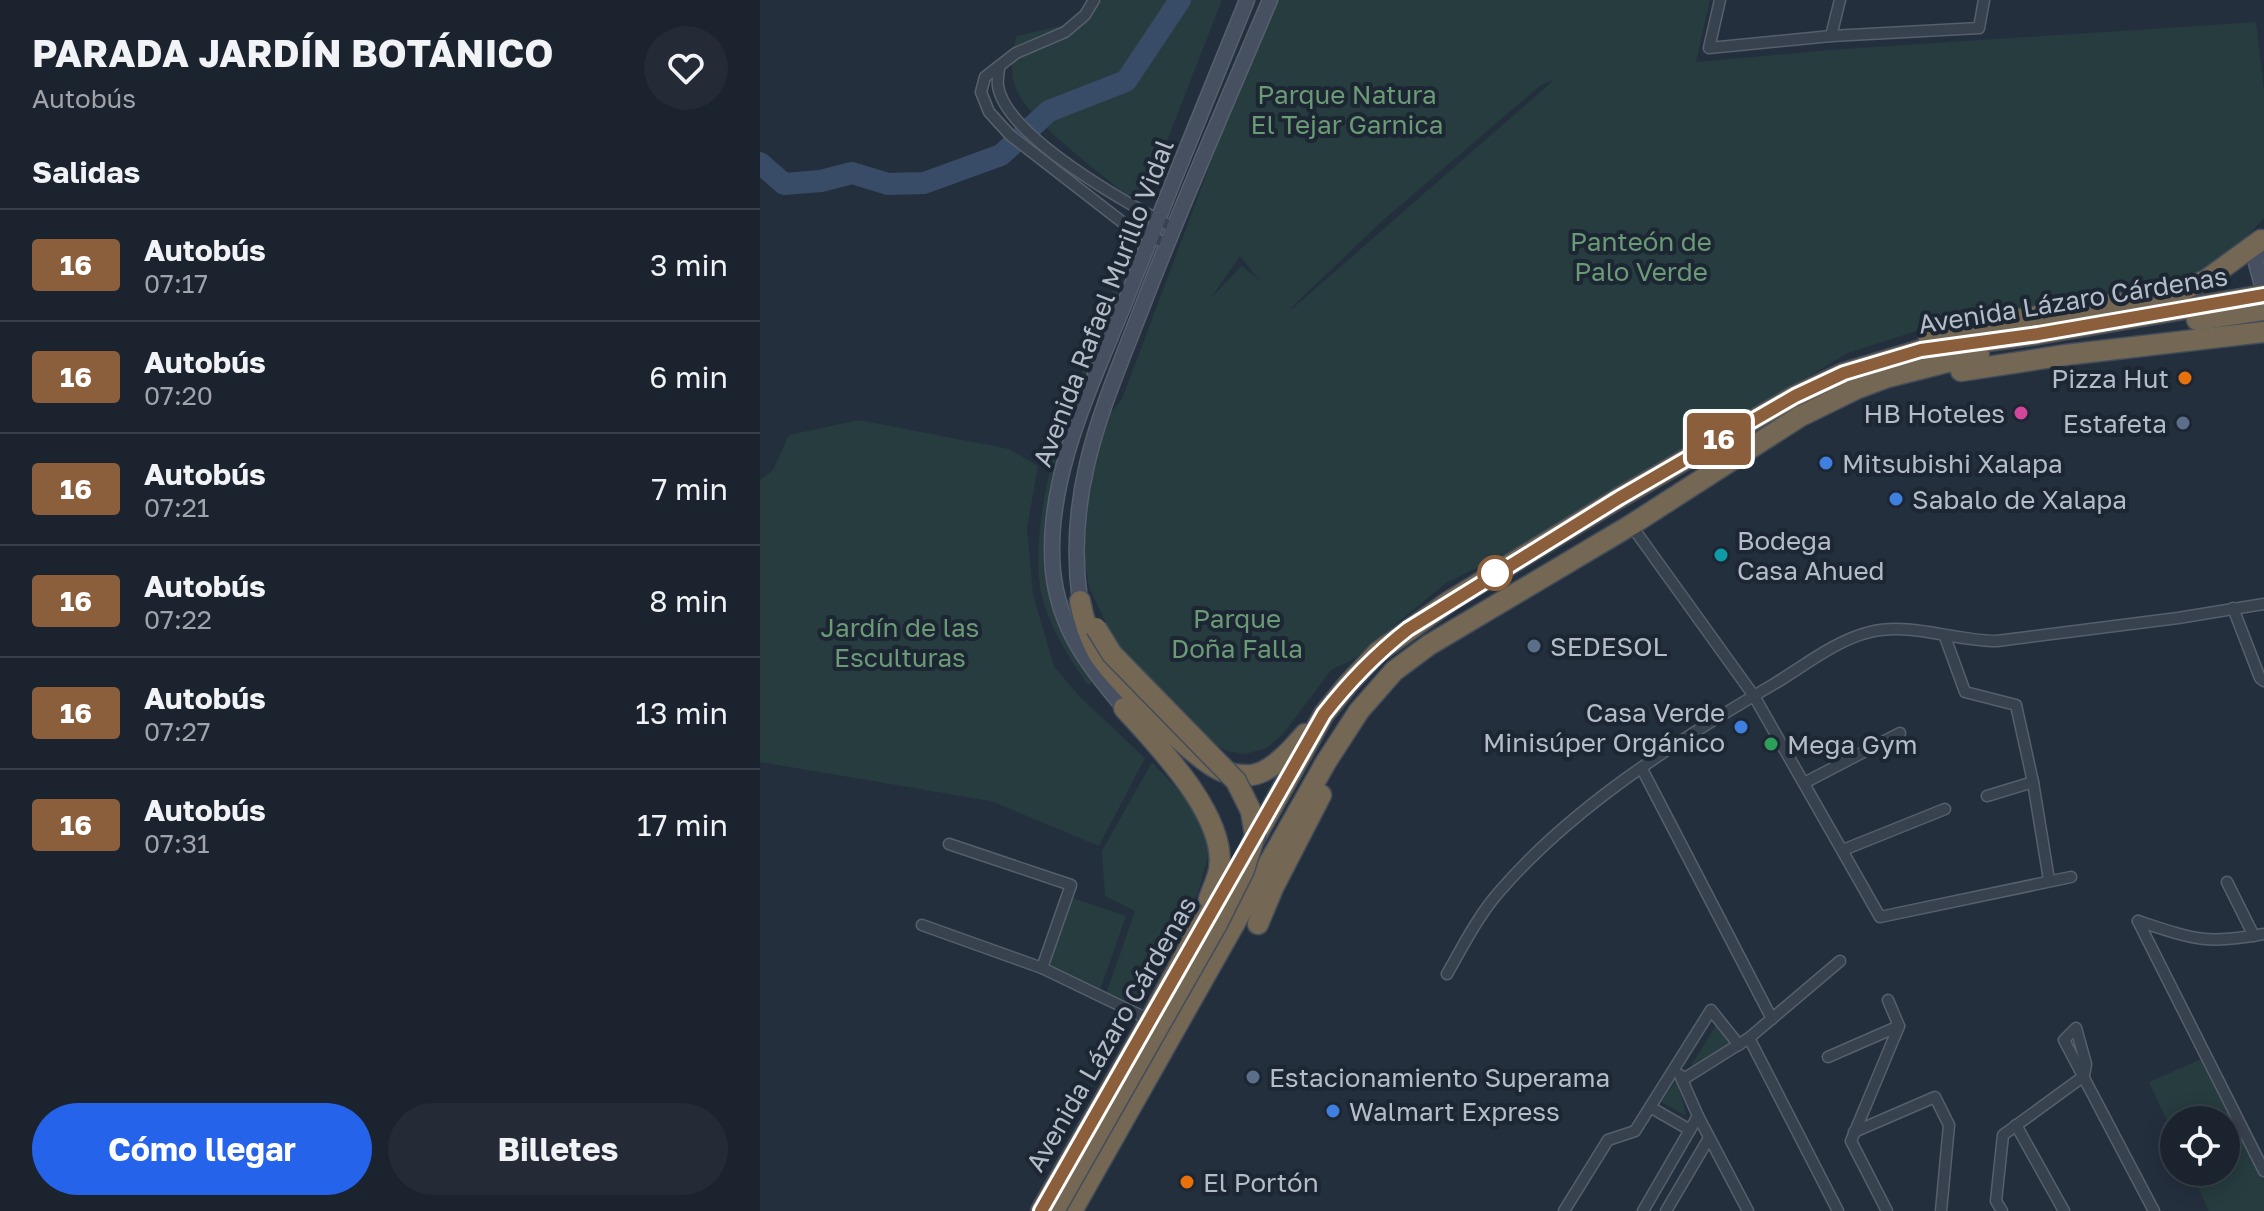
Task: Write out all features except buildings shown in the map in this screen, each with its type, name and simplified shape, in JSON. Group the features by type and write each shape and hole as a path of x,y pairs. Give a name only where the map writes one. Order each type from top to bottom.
{"highway":[{"path":"1880,360 1907,346 1963,328 2142,300 2182,290 2206,280 2263,238"},
{"name":"Avenida Lázaro Cárdenas","path":"1041,1211 1324,714 1378,652 1450,601 1619,498 1795,396 1880,360 1921,350 2038,334 2262,288"},
{"name":"Avenida Lázaro Cárdenas","path":"1072,1211 1326,762 1359,711 1394,671 1429,645 1631,525 1799,417 1856,389 1967,356 2264,310"},
{"path":"1856,389 1886,389 1970,369 2051,357 2264,332"},
{"path":"1054,1211 1217,924 1244,870 1255,835 1251,811 1236,781 1112,654 1080,601"},
{"path":"1080,601 1086,628 1112,671 1186,746 1220,770 1255,775 1267,769 1324,714"},
{"path":"1124,708 1167,755 1209,818 1219,851 1219,869 1199,929"},
{"path":"1258,924 1273,888 1319,802 1326,762"}],"main road":[{"name":"Avenida Rafael Murillo Vidal","path":"1124,708 1087,665 1062,615 1053,571 1054,518 1068,450 1247,0"},
{"name":"Avenida Rafael Murillo Vidal","path":"1080,601 1076,529 1085,462 1167,244 1270,0"},
{"path":"2262,288 2256,263 2263,238"}],"street":[{"path":"1094,0 1085,15 1065,32 1016,53 985,77 981,92 996,122 1010,135 1126,225 1167,244"},
{"path":"1720,0 1709,48 1831,36 1979,28 1984,0"},
{"path":"1831,36 1840,0"},
{"path":"999,67 998,86 1018,122 1033,136 1109,193 1174,228"},
{"path":"1100,205 1109,193"},
{"path":"1631,525 1754,696 1806,782 1880,917 2071,877"},
{"path":"1447,974 1499,891 1562,827 1642,769 1754,696 1848,640 1887,628 1997,641 2264,604"},
{"path":"2233,608 2260,678 2264,681"},
{"path":"1945,637 1965,692 2016,705 2033,782 2049,880"},
{"path":"1806,782 1900,733"},
{"path":"1642,769 1772,1019"},
{"path":"1987,796 2033,782"},
{"path":"1843,850 1945,809"},
{"path":"949,844 1071,885 1042,968"},
{"path":"2227,882 2259,935 2223,941 2198,940 2138,921 2264,1171"},
{"path":"922,925 1042,968 1150,1020"},
{"path":"1682,1080 1749,1038 1840,961"},
{"path":"1887,1211 1851,1141 1899,1026 1888,1000"},
{"path":"1564,1211 1608,1140 1635,1131 1711,1010 1739,1045"},
{"path":"1828,1057 1899,1026"},
{"path":"1749,1038 1838,1211"},
{"path":"1676,1066 1698,1116 1748,1211"},
{"path":"2002,1211 1996,1201 2003,1135 2084,1076 2154,1211"},
{"path":"1854,1132 1935,1097 1949,1125 1941,1211"},
{"path":"1650,1107 1690,1130"},
{"path":"1643,1211 1698,1116"},
{"path":"2016,1125 2064,1211"},
{"path":"1666,1211 1709,1138"}],"green space":[{"name":"Parque Natura El Tejar Garnica","path":"1090,0 1222,0 1152,179 1142,193 1127,195 1064,144 1033,114 1013,80 1016,36 1086,20"},
{"name":"Panteón de Palo Verde","path":"1272,0 1710,0 1696,62 1830,50 2256,22 2264,90 2264,218 2240,244 2197,276 2144,293 1963,316 1848,353 1541,536 1446,583 1351,661 1332,669 1284,733 1267,748 1245,754 1227,751 1210,742 1116,645 1089,587 1085,561 1087,484 1111,413 1122,399","holes":["1554,80 1292,309 1291,308 1381,222 1541,85","1240,256 1260,281 1242,266 1210,299"]},
{"path":"1132,258 1101,337 1098,326 1125,259"},
{"path":"1091,348 1093,359 1066,430 1060,428"},
{"name":"Jardín de las Esculturas","path":"859,420 1009,449 1038,466 1027,528 1033,595 1054,666 1079,696 1145,758 1099,846 991,801 760,762 760,480 773,470 789,435"},
{"path":"1053,455 1058,456 1048,520 1048,574 1061,625 1092,682 1088,685 1055,632 1039,580 1040,526"},
{"path":"1152,762 1192,805 1213,840 1198,892 1141,1003 1105,997 1135,911 1105,896 1102,851"},
{"path":"1073,898 1126,916 1100,990 1048,965"},
{"path":"1718,1022 1733,1044 1695,1071 1692,1064"},
{"path":"2206,1057 2229,1106 2160,1106 2149,1082"},
{"path":"1677,1079 1686,1116 1661,1102"},
{"path":"2240,1129 2264,1180 2264,1211 2209,1211 2197,1186 2240,1186"}],"waterway":[{"path":"760,163 784,184 821,181 852,173 888,184 924,183 1001,155 1049,111 1126,81 1180,0"}],"bus line":[{"name":"16","path":"1041,1211 1324,714 1378,652 1408,629 1619,498 1795,396 1844,373 1921,350 2038,334 2264,295"}],"place":[{"name":"Pizza Hut","path":"2185,378"},
{"name":"HB Hoteles","path":"2021,413"},
{"name":"Estafeta","path":"2183,423"},
{"name":"Mitsubishi Xalapa","path":"1826,463"},
{"name":"Sabalo de Xalapa","path":"1896,499"},
{"name":"Bodega Casa Ahued","path":"1721,555"},
{"name":"SEDESOL","path":"1534,646"},
{"name":"Casa Verde Minisúper Orgánico","path":"1741,727"},
{"name":"Mega Gym","path":"1771,744"},
{"name":"Estacionamiento Superama","path":"1253,1077"},
{"name":"Walmart Express","path":"1333,1111"},
{"name":"El Portón","path":"1187,1182"}],"park label":[{"name":"Parque Doña Falla","path":"1237,633"}]}
